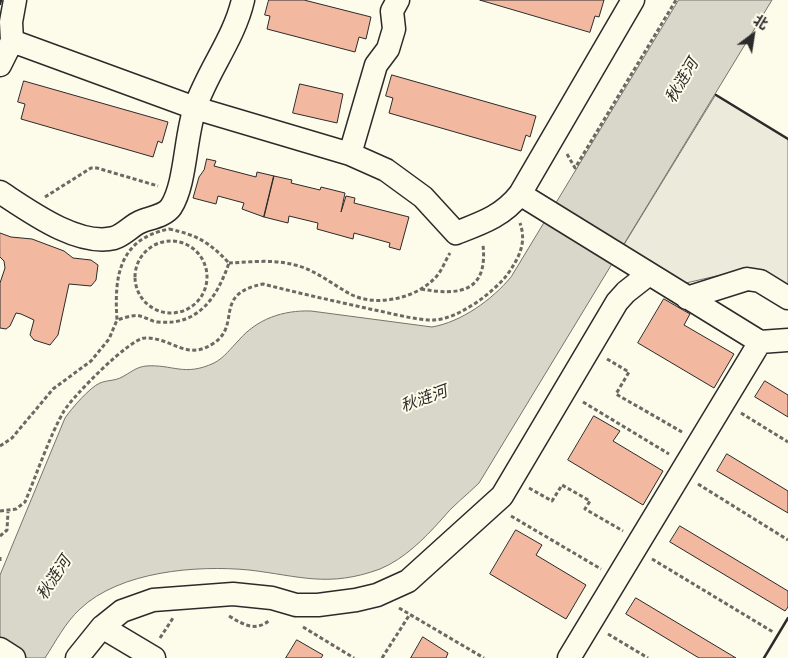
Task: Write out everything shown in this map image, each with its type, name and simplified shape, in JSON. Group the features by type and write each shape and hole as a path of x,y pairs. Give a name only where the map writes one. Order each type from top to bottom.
{"lane":[{"path":"0,65 12,41 11,22 15,0"},
{"path":"0,192 26,209 69,232 102,239 116,238 135,225 171,208 183,172 186,141 195,108 232,33 243,0"},
{"path":"350,154 376,65 388,49 394,29 392,10 398,0"},
{"path":"12,41 195,108 350,154 386,170 423,197 456,233 497,217 515,201 633,0"},
{"path":"515,201 544,209 760,342 788,340"},
{"path":"77,658 102,627 122,611 137,604 176,598 233,594 272,598 296,604 318,605 377,595 408,581 494,505 514,478 617,302 630,288 649,274"},
{"path":"686,298 747,279 760,281 788,298"},
{"path":"569,658 760,342"},
{"path":"102,627 150,656"},
{"path":"0,649 14,658"}],"path":[{"path":"553,135 562,142 568,159 575,168 676,0"},
{"path":"26,209 91,168 97,168 176,191"},
{"path":"0,511 8,512 25,502 64,411 121,351 132,342 143,338 156,339 188,350 204,349 216,342 225,331 228,308 237,294 249,287 262,284 411,318 436,320 456,313 483,299 500,284 517,261 524,235 515,201"},
{"path":"421,289 453,293 477,282 484,267 479,224"},
{"path":"0,446 12,438 54,389 91,360 109,339 117,320 116,284 120,269 138,241 152,232 168,229 191,234 205,241 229,263 278,262 294,265 315,272 354,296 378,300 402,298 421,289 436,278 451,251 456,233"},
{"path":"175,242 191,247 200,255 206,265 208,277 206,288 192,307 182,312 170,313 158,311 147,304 140,295 135,283 135,271 140,259 147,250 158,243 175,242"},
{"path":"117,320 138,315 156,322 176,323 192,318 208,303 223,282 229,263"},
{"path":"192,307 198,313"},
{"path":"590,349 629,372 616,394 699,442"},
{"path":"565,391 788,540"},
{"path":"723,402 788,442"},
{"path":"514,478 552,501 562,485 590,501 585,509 637,545 773,632"},
{"path":"494,505 617,578"},
{"path":"0,536 7,530 8,512"},
{"path":"0,557 0,563"},
{"path":"377,595 484,658"},
{"path":"150,656 173,619 176,598"},
{"path":"226,613 253,628 263,626 270,619 279,616"},
{"path":"382,658 410,614"},
{"path":"297,623 354,658"},
{"path":"590,623 648,658"}],"shaded area":[{"path":"716,95 788,139 788,287 751,268 686,283 623,247"}],"water":[{"name":"秋涟河","path":"679,0 772,0 479,483 421,541 389,565 362,575 345,578 314,579 249,570 206,569 160,573 137,579 116,586 97,596 80,609 65,626 45,658 0,658 0,575 65,418 86,393 100,383 119,378 146,366 186,370 204,367 218,361 254,326 271,317 290,312 311,311 432,327 454,320 475,309 495,294 511,277"}],"building":[{"path":"269,0 304,0 371,17 366,39 359,37 355,52 267,29 270,16 265,15"},
{"path":"480,0 604,0 599,17 595,16 590,32"},
{"path":"392,75 536,116 530,137 526,135 521,151 389,113 393,98 386,96"},
{"path":"24,81 168,122 162,143 158,141 153,157 21,119 25,104 18,102"},
{"path":"300,84 343,94 337,123 293,113"},
{"path":"207,159 216,161 214,166 256,177 257,172 274,176 264,217 242,209 244,203 218,196 216,204 193,198"},
{"path":"274,176 292,180 291,183 320,190 321,187 345,193 341,212 346,196 355,198 354,203 409,217 400,250 389,247 390,243 354,233 353,239 317,229 318,223 289,216 288,223 264,217"},
{"path":"0,233 11,237 32,239 64,251 73,258 91,260 98,265 96,280 91,286 69,284 58,335 50,345 34,340 30,335 34,320 21,314 16,313 10,326 6,329 0,328 0,283 5,268 4,261 0,257"},
{"path":"664,299 690,314 684,325 734,354 714,388 638,343"},
{"path":"765,381 788,395 788,417 755,397"},
{"path":"594,416 620,431 613,441 663,471 643,505 568,460"},
{"path":"727,454 788,491 788,513 717,471"},
{"path":"680,526 788,591 788,607 785,611 670,542"},
{"path":"516,530 542,545 536,555 586,585 566,619 490,574"},
{"path":"636,598 736,658 699,658 626,614"},
{"path":"423,637 448,653 446,658 411,658"},
{"path":"297,640 323,655 321,658 286,658"}],"wall":[{"path":"0,4 1,0"},
{"path":"716,95 788,139"},
{"path":"764,658 788,618"}]}
